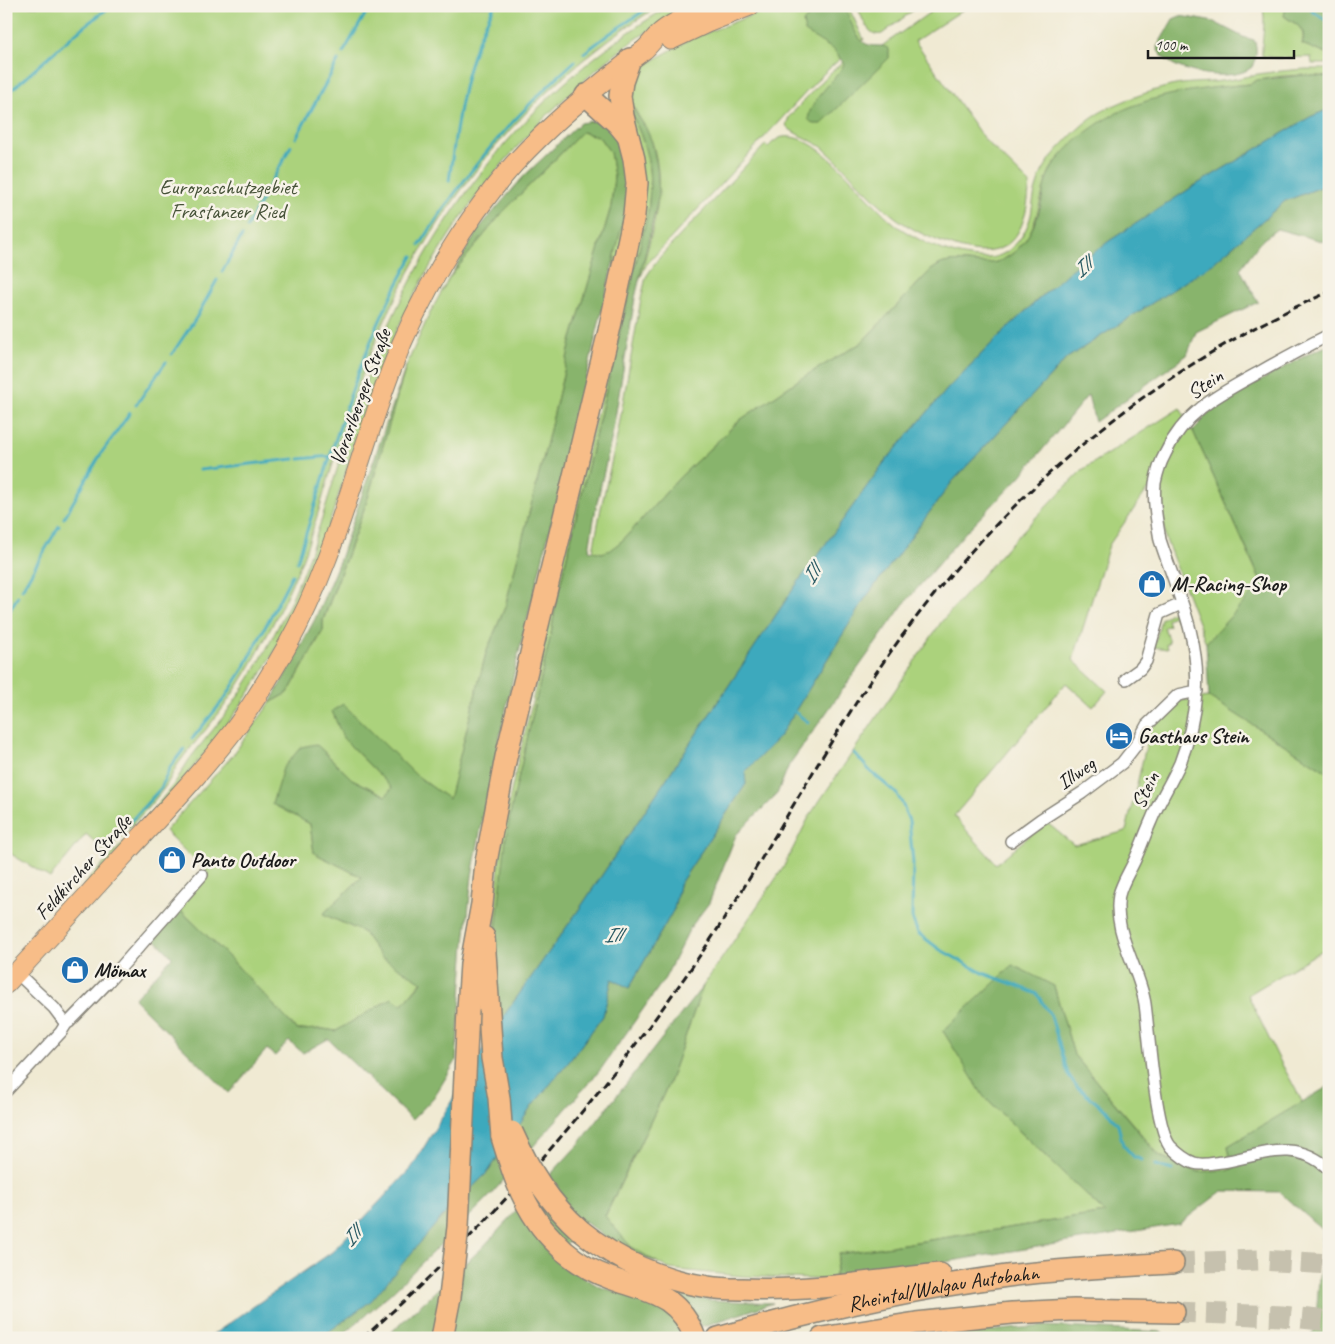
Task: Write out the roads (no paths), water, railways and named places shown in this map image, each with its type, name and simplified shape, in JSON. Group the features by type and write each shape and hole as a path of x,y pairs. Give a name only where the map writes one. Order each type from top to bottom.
{"highway":[{"path":"442,1338 450,1297 458,1227 468,1010 474,941 482,904 486,862 506,757 613,312 634,215 637,183 620,96 625,71 638,54"},
{"path":"592,90 623,116"},
{"path":"592,90 628,137"},
{"path":"482,904 492,1058 502,1137 510,1165 521,1192 538,1223 564,1251 593,1271 667,1299 686,1319 695,1338"},
{"path":"498,1098 523,1158 538,1182 561,1212 581,1231 619,1258 646,1271 709,1288 764,1290 812,1288 981,1270 1007,1276"},
{"name":"Rheintal/Walgau Autobahn","path":"719,1338 798,1316 870,1300 1007,1276 1173,1263"},
{"name":"Rheintal/Walgau Autobahn","path":"822,1338 930,1321 1012,1313 1074,1310 1174,1312"},
{"path":"879,1338 898,1334 930,1321"}],"main road":[{"name":"Vorarlberger Straße","path":"174,802 215,754 258,696 289,644 311,601 329,557 392,367 411,323 436,275 469,224 512,166 564,114 638,54 661,32 710,6"},
{"name":"Vorarlberger Straße","path":"638,54 750,6"},
{"name":"Feldkircher Straße","path":"12,979 174,802"}],"street":[{"name":"Stein","path":"1329,335 1218,395 1195,412 1184,423 1160,464 1155,483 1155,506 1160,540 1194,647 1197,669 1193,723 1180,762 1151,821 1120,894 1118,911 1126,946 1140,980 1145,1002 1152,1064 1163,1130 1169,1145 1184,1159 1195,1164 1232,1161 1277,1150 1307,1155 1329,1169"},
{"path":"1126,679 1146,661 1159,614 1181,604"},
{"name":"Illweg","path":"1011,841 1082,793 1122,763 1136,745 1147,725 1178,695 1196,691"},
{"path":"6,1091 61,1032 66,1024 107,983 202,875"},
{"path":"12,979 54,1008 66,1024"}],"water":[{"name":"Ill","path":"1329,109 1329,184 1285,201 1211,265 1067,358 952,482 864,600 779,737 745,772 746,784 679,885 674,909 629,988 612,979 603,1016 568,1063 532,1106 488,1172 441,1218 371,1301 320,1338 208,1338 332,1252 412,1167 498,1024 580,908 794,588 883,464 950,386 1005,330 1073,268 1109,241 1194,186 1310,117"}],"waterway":[{"path":"6,95 78,31 111,6"},
{"path":"343,53 370,6"},
{"path":"449,181 458,116 465,83 476,46 494,6"},
{"path":"584,53 651,6"},
{"path":"1312,6 1312,11 1329,22"},
{"path":"296,138 338,61"},
{"path":"420,245 454,194 490,147 530,103 575,61"},
{"path":"247,227 291,146"},
{"path":"222,272 242,236"},
{"path":"297,562 361,367 376,328 413,256"},
{"path":"172,354 196,318 217,280"},
{"path":"136,405 166,362"},
{"path":"64,518 102,452 130,413"},
{"path":"299,459 332,456"},
{"path":"200,470 294,459"},
{"path":"22,589 59,526"},
{"path":"192,739 225,698 244,668 292,575"},
{"path":"6,617 18,596"},
{"path":"792,710 808,722"},
{"path":"109,845 161,788 170,767 184,749"},
{"path":"854,753 871,772 896,793 909,821 913,863 912,918 918,933 939,949 983,973 1037,994 1051,1016 1068,1074 1077,1087 1108,1112 1118,1125 1123,1145 1134,1157 1142,1160"},
{"path":"1156,1165 1172,1170"}],"tunnel":[{"path":"1173,1263 1261,1260 1329,1264"},
{"path":"1174,1312 1282,1316 1329,1321"}],"railway":[{"path":"363,1338 409,1296 498,1207 540,1161 620,1065 658,1015 719,926 837,733 887,657 930,599 978,544 1029,493 1083,444 1140,399 1201,359 1264,323 1329,292"}],"place":[{"name":"M-Racing-Shop","path":"1152,584"},
{"name":"Gasthaus Stein","path":"1119,736"},
{"name":"Panto Outdoor","path":"172,860"},
{"name":"Mömax","path":"75,970"}],"park label":[{"name":"Europaschutzgebiet Frastanzer Ried","path":"228,199"}]}
